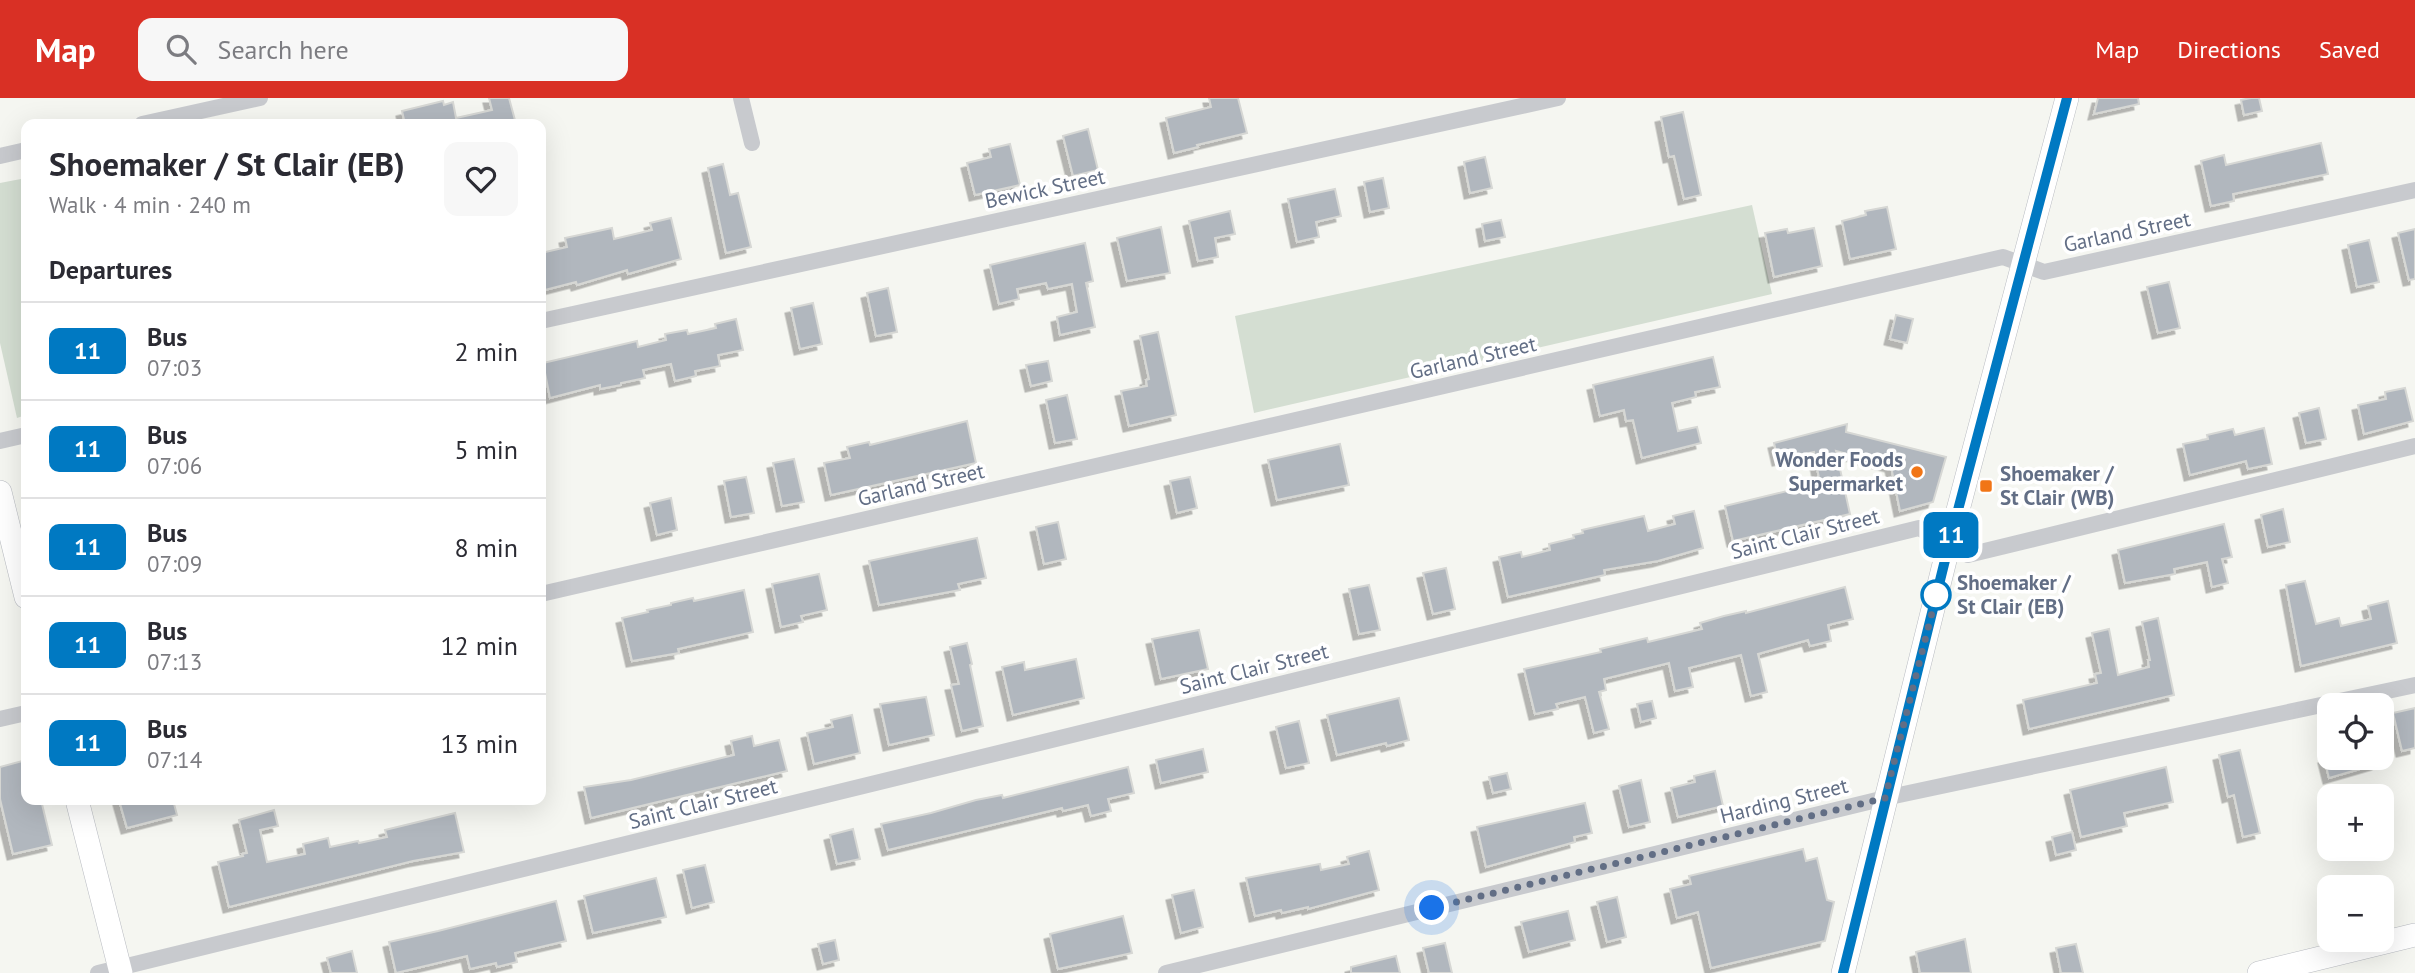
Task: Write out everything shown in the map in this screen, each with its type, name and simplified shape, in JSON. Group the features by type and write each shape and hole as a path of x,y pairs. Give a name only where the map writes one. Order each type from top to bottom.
{"street":[{"path":"165,119 260,98"},
{"path":"741,98 752,144"},
{"name":"Bewick Street","path":"546,320 1558,98"},
{"path":"1843,973 1949,544 2067,98"},
{"path":"0,156 21,151"},
{"name":"Garland Street","path":"546,593 2003,257 2044,272 2415,190"},
{"path":"0,441 21,436"},
{"name":"Saint Clair Street","path":"113,971 1919,528 1968,555 2415,446"},
{"path":"0,492 21,577"},
{"name":"Harding Street","path":"1166,973 1885,798 2415,685"},
{"path":"0,719 21,714"},
{"path":"78,805 113,971"},
{"path":"2259,973 2415,934"}],"shaded area":[{"path":"21,179 21,417 17,418 0,343 0,183"},
{"path":"1752,205 1772,294 1254,413 1235,316"}],"building":[{"path":"489,98 509,98 515,119 404,119 402,111 443,101 444,105 453,102 456,118 492,110"},
{"path":"1209,98 1238,98 1247,133 1174,153 1166,118 1211,107"},
{"path":"2098,98 2138,98 2139,104 2094,114"},
{"path":"2259,98 2262,111 2244,115 2241,100"},
{"path":"1683,112 1701,195 1684,199 1674,156 1669,157 1661,117"},
{"path":"1088,129 1098,170 1073,176 1063,136"},
{"path":"2321,143 2328,174 2233,194 2234,201 2211,206 2201,161 2224,155 2226,165"},
{"path":"1010,144 1020,185 975,195 967,163 991,157 989,149"},
{"path":"1485,157 1492,188 1470,193 1464,162"},
{"path":"723,164 730,195 738,193 751,247 726,253 708,168"},
{"path":"1383,178 1389,208 1370,212 1364,182"},
{"path":"1335,189 1341,216 1316,222 1319,237 1297,242 1288,199"},
{"path":"1887,207 1896,249 1850,259 1842,221 1866,215 1865,211"},
{"path":"1230,211 1235,234 1215,238 1218,257 1198,261 1189,221"},
{"path":"671,218 681,259 628,274 627,270 577,285 576,282 546,290 546,252 567,247 565,238 612,228 614,239 652,230 650,223"},
{"path":"1501,220 1505,237 1485,241 1482,224"},
{"path":"1161,227 1170,273 1127,281 1117,238"},
{"path":"1814,228 1822,266 1774,277 1765,233 1787,229 1788,233"},
{"path":"2415,229 2415,279 2409,280 2398,233"},
{"path":"2369,240 2379,282 2357,287 2348,245"},
{"path":"1085,243 1093,281 1086,283 1095,327 1060,335 1057,317 1077,312 1072,284 1048,289 1046,283 1017,289 1019,299 999,304 990,265"},
{"path":"2169,282 2180,328 2158,333 2147,287"},
{"path":"888,288 897,332 876,336 867,293"},
{"path":"813,303 822,344 800,349 791,308"},
{"path":"1896,315 1913,319 1907,343 1890,339"},
{"path":"736,319 743,350 718,355 720,366 695,371 696,376 675,381 671,364 643,370 645,378 621,385 600,389 600,385 550,398 546,362 637,341 638,347 666,340 665,334 687,330 688,334 716,328 715,324"},
{"path":"1158,332 1176,415 1129,426 1121,391 1147,386 1146,380 1149,379 1140,336"},
{"path":"1713,357 1720,387 1695,392 1696,397 1672,403 1678,431 1697,427 1701,443 1642,458 1633,420 1626,421 1624,410 1600,416 1593,385"},
{"path":"1048,361 1052,381 1031,386 1026,365"},
{"path":"2405,388 2413,421 2364,434 2358,405 2386,399 2385,392"},
{"path":"1067,395 1077,439 1055,443 1046,400"},
{"path":"2319,408 2326,439 2306,443 2299,413"},
{"path":"967,421 976,463 831,495 824,463 850,458 847,447 869,442 870,445"},
{"path":"1847,424 1846,432 1946,457 1933,502 1900,511 1891,466 1836,451 1850,514 1733,541 1725,506 1820,483 1814,452 1778,460 1774,443"},
{"path":"2264,428 2272,464 2248,469 2246,461 2190,475 2183,444 2208,439 2207,435 2233,429 2235,435"},
{"path":"1340,444 1349,485 1277,500 1268,460"},
{"path":"794,459 804,502 782,506 773,463"},
{"path":"746,477 754,513 731,517 724,481"},
{"path":"1190,477 1197,508 1177,513 1170,481"},
{"path":"671,498 677,530 657,535 650,503"},
{"path":"2283,509 2290,542 2268,547 2261,515"},
{"path":"1694,511 1703,548 1658,561 1604,570 1605,575 1508,597 1499,557 1521,552 1522,557 1550,550 1549,544 1574,538 1573,535 1583,533 1582,530 1644,516 1648,531 1675,524 1673,516"},
{"path":"1058,522 1066,559 1044,564 1036,527"},
{"path":"2224,524 2232,557 2222,559 2228,583 2212,587 2207,562 2174,569 2175,574 2125,583 2118,550"},
{"path":"977,538 986,578 958,584 960,590 879,605 869,561"},
{"path":"1446,568 1455,609 1433,614 1423,573"},
{"path":"819,574 827,610 801,616 803,622 781,627 772,584"},
{"path":"2305,581 2316,624 2339,618 2341,626 2371,619 2368,606 2388,601 2397,643 2301,666 2286,585"},
{"path":"1369,585 1380,630 1359,634 1349,589"},
{"path":"1845,587 1853,619 1828,625 1831,641 1810,646 1808,640 1758,654 1767,692 1751,696 1741,655 1689,668 1693,687 1675,691 1669,663 1604,679 1606,690 1599,692 1609,729 1594,733 1585,697 1556,704 1558,709 1535,714 1524,669 1601,652 1600,649 1647,638 1648,642 1702,629 1700,623"},
{"path":"744,590 753,632 678,649 679,653 632,661 622,618 671,603"},
{"path":"2158,618 2174,695 2029,729 2023,700 2097,683 2095,674 2101,673 2092,633 2109,629 2118,675 2149,667 2142,622"},
{"path":"1199,630 1208,669 1161,679 1152,639"},
{"path":"967,643 983,726 962,731 951,685 959,684 950,647"},
{"path":"1076,659 1084,698 1013,715 1002,667 1024,662 1025,670"},
{"path":"926,697 934,735 889,745 880,704"},
{"path":"1399,698 1409,740 1337,755 1327,715"},
{"path":"1652,701 1656,718 1641,722 1637,704"},
{"path":"2415,708 2415,748 2402,751 2394,713"},
{"path":"852,715 860,753 814,764 807,733 833,727 831,720"},
{"path":"1299,721 1309,763 1286,768 1276,727"},
{"path":"752,736 754,746 779,740 787,771 591,818 584,787 631,780 734,755 731,741"},
{"path":"1203,749 1208,772 1161,783 1156,760"},
{"path":"2240,750 2260,833 2243,837 2234,795 2228,797 2219,755"},
{"path":"21,761 21,805 42,805 52,845 13,854 0,799 0,767"},
{"path":"1128,767 1134,793 1108,799 1111,811 1091,816 1088,805 1063,811 1062,808 888,850 881,824"},
{"path":"2166,767 2173,802 2124,813 2127,826 2081,837 2070,790"},
{"path":"2327,770 2356,770 2329,778"},
{"path":"1715,771 1723,806 1678,817 1671,788 1695,782 1694,776"},
{"path":"1507,773 1511,789 1493,793 1489,777"},
{"path":"1641,780 1650,822 1629,827 1619,786"},
{"path":"1585,803 1592,833 1574,837 1575,842 1486,867 1477,827"},
{"path":"120,805 174,805 177,815 127,828"},
{"path":"274,810 278,826 260,830 267,862 305,854 303,844 328,838 330,847 358,841 359,843 387,837 385,830 455,813 464,852 413,861 229,907 218,862 247,853 239,820"},
{"path":"853,829 860,859 837,864 830,835"},
{"path":"2072,832 2076,850 2056,855 2052,837"},
{"path":"1803,849 1806,861 1817,858 1827,900 1834,902 1825,941 1711,968 1698,912 1677,918 1670,889 1691,884 1689,876"},
{"path":"1369,851 1379,890 1308,909 1282,913 1281,910 1255,916 1246,878 1320,864 1321,870 1349,864 1347,857"},
{"path":"705,865 714,902 692,908 683,870"},
{"path":"656,878 666,917 593,933 584,896"},
{"path":"1194,890 1203,927 1181,933 1172,895"},
{"path":"1617,897 1626,937 1607,942 1597,902"},
{"path":"556,901 566,941 515,953 517,962 497,967 496,963 470,969 467,956 396,973 389,942"},
{"path":"1568,911 1575,940 1529,952 1521,922"},
{"path":"1123,916 1132,953 1058,969 1050,934"},
{"path":"1965,939 1971,973 1920,973 1916,952"},
{"path":"835,940 839,960 823,964 818,944"},
{"path":"1445,943 1452,973 1429,973 1423,948"},
{"path":"2076,944 2083,973 2061,973 2056,948"},
{"path":"352,951 357,973 331,973 327,958"},
{"path":"1396,956 1400,973 1351,973 1351,967"}],"bus line":[{"name":"11","path":"1843,973 1949,544 2067,98"}],"place":[{"name":"Wonder Foods Supermarket","path":"1917,472"},
{"name":"Shoemaker / St Clair (WB)","path":"1986,486"},
{"name":"Shoemaker / St Clair (EB)","path":"1936,595"}],"route":[{"path":"1432,908 1885,798 1937,593 1936,595"}]}
